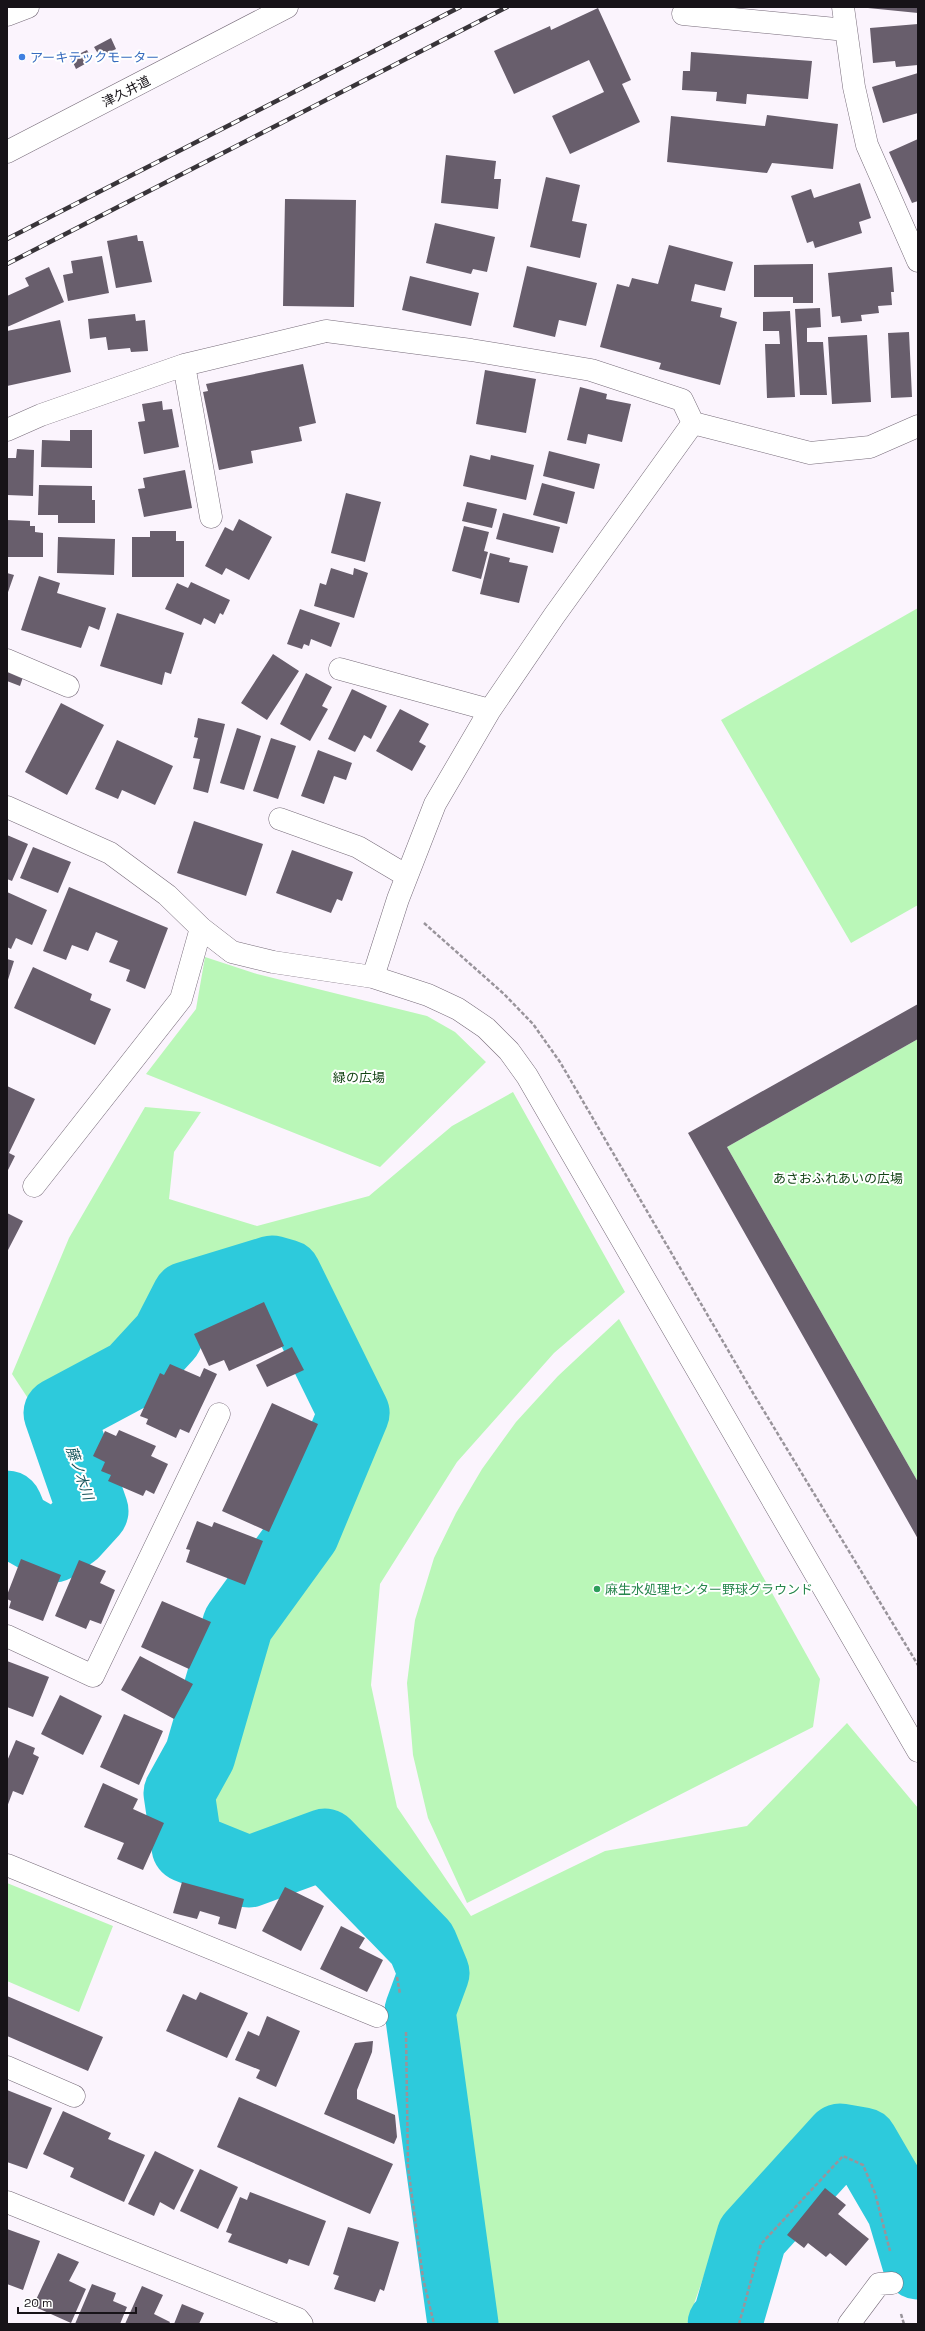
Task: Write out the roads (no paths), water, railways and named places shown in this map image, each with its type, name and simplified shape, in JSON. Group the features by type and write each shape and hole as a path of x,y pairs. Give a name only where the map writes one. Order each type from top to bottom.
{"street":[{"path":"7,14 28,7"},
{"name":"津久井道","path":"7,152 287,7"},
{"path":"843,7 854,87 867,145 918,262"},
{"path":"683,14 846,30"},
{"path":"7,430 41,416 184,365 326,331 471,350 591,370 682,400 693,423"},
{"path":"184,365 211,517"},
{"path":"693,423 810,453 870,447 918,426"},
{"path":"373,977 407,876 435,804 490,710 554,616 693,423"},
{"path":"7,660 68,686"},
{"path":"340,669 490,710"},
{"path":"7,807 110,853 167,894 201,928 232,952 273,962 373,977 428,995 458,1009 486,1028 509,1050 527,1076 918,1751"},
{"path":"280,820 358,847 407,876"},
{"path":"34,1186 181,999 201,928"},
{"path":"7,1636 94,1676 219,1414"},
{"path":"7,1865 377,2016"},
{"path":"7,2067 74,2096"},
{"path":"7,2202 290,2316 302,2324"},
{"path":"849,2324 879,2284 892,2283"}],"waterway":[{"name":"藤ノ木川","path":"7,1506 15,1525 54,1547 73,1533 93,1511 59,1413 132,1374 167,1336 187,1297 272,1271 286,1275 354,1413 304,1533 238,1624 200,1755 179,1793 187,1847 249,1872 325,1844 422,1944 434,1973 420,2011 463,2324"},
{"path":"723,2324 728,2319 752,2236 840,2139 863,2143 902,2210 918,2264"}],"railway":[{"path":"7,239 460,7"},
{"path":"7,264 507,7"}],"place":[{"name":"アーキテックモーター","path":"22,57"},
{"name":"麻生水処理センター野球グラウンド","path":"597,1589"}],"park label":[{"name":"緑の広場","path":"359,1077"},
{"name":"あさおふれあいの広場","path":"838,1178"}]}
